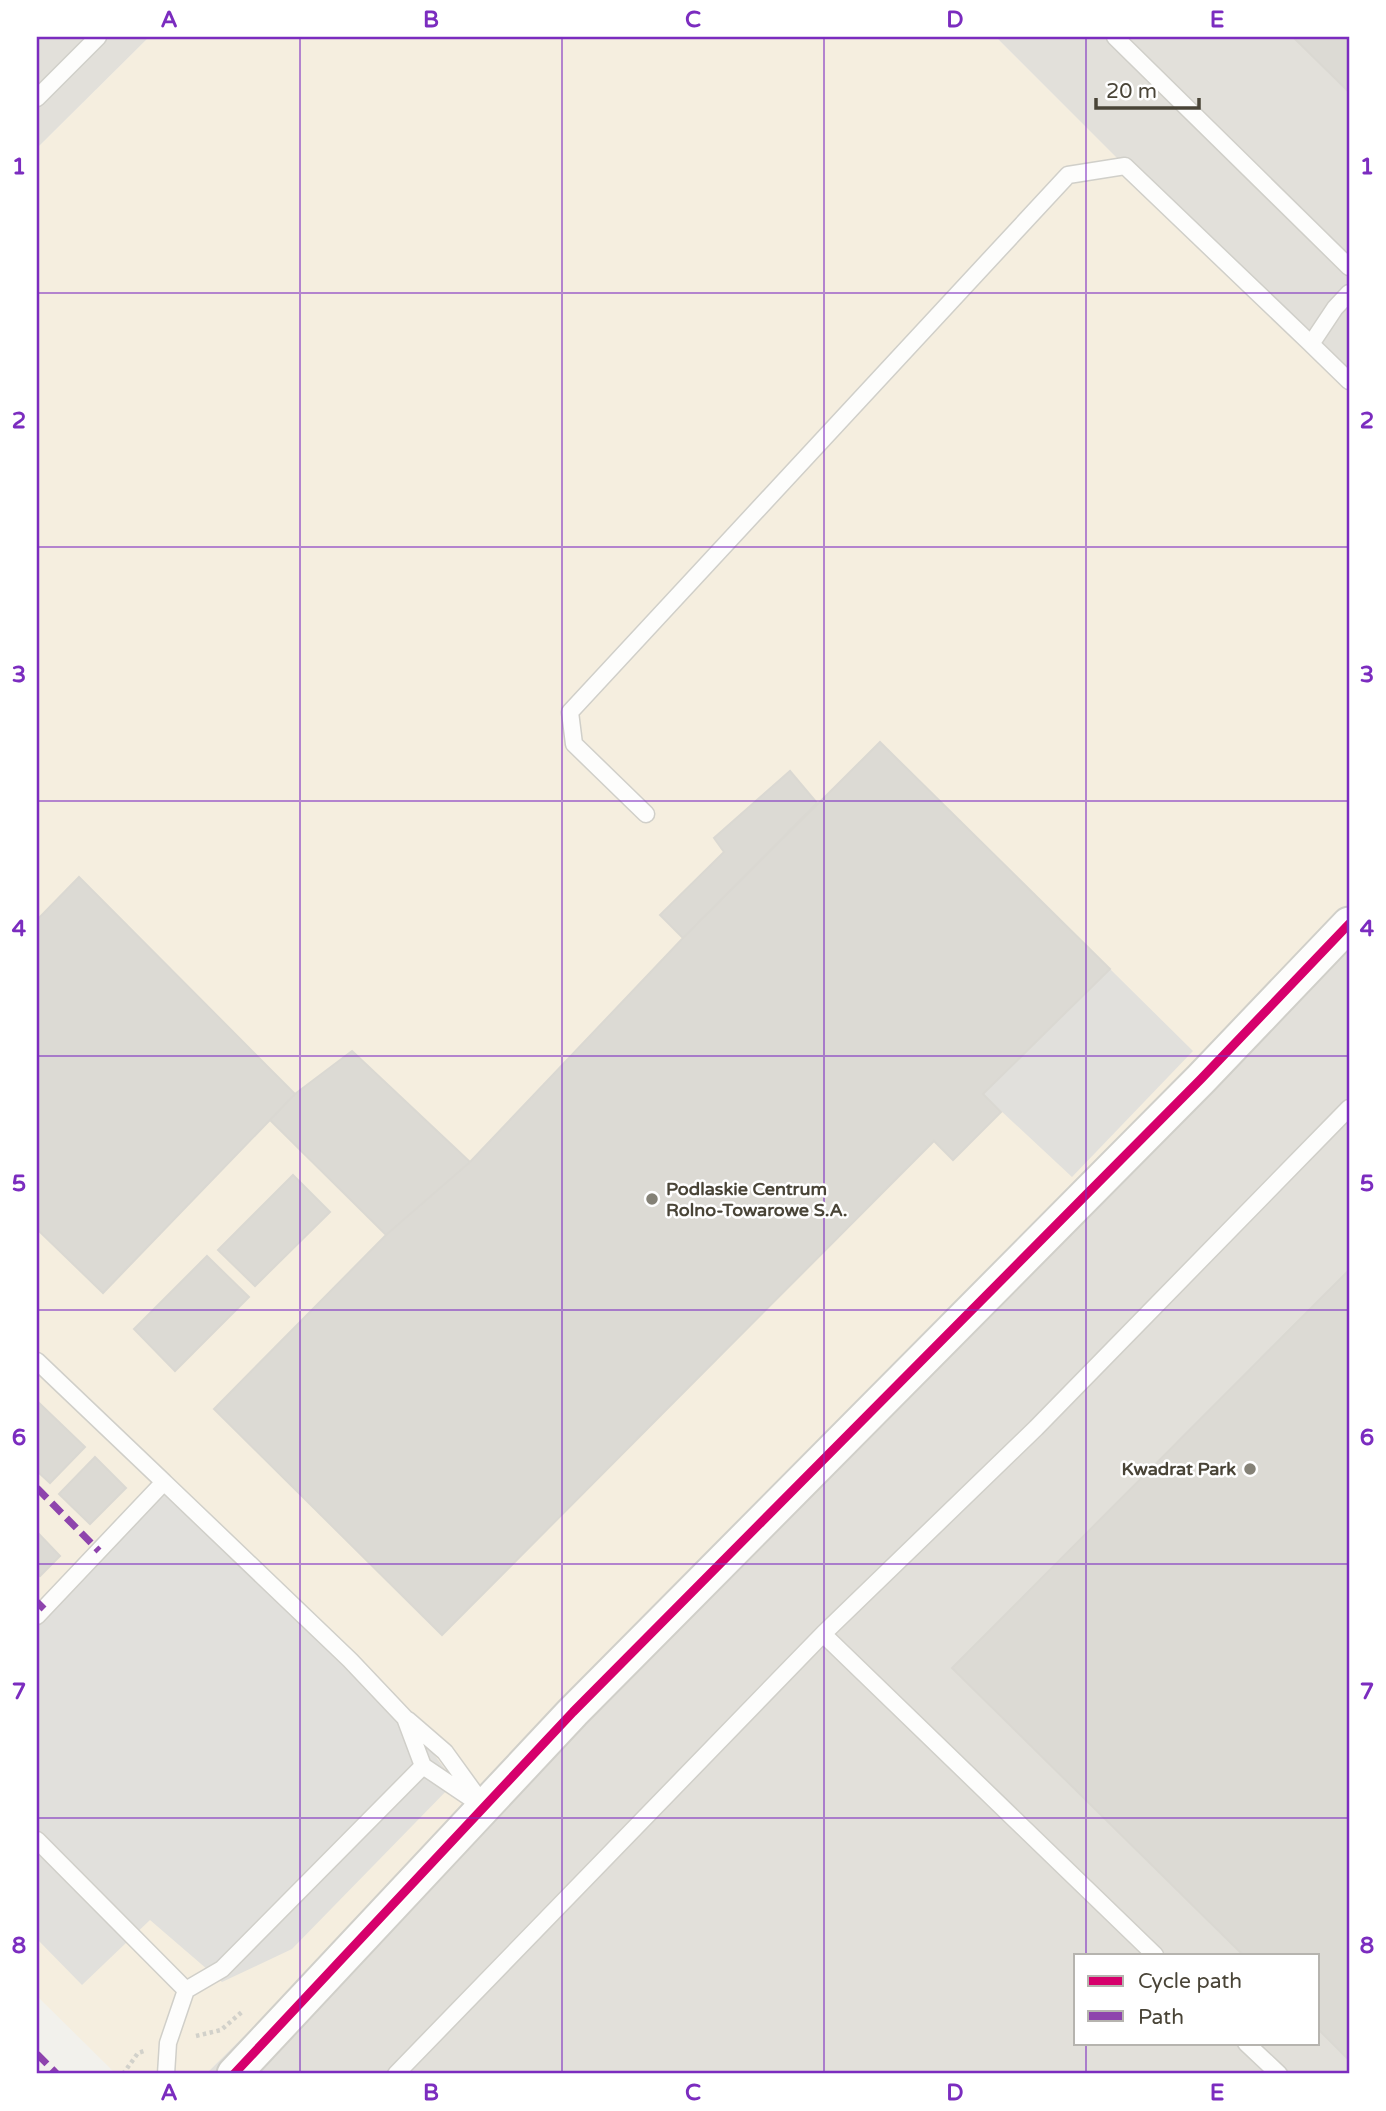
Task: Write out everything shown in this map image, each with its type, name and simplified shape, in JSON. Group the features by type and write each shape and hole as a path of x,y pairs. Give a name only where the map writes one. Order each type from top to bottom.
{"street":[{"path":"234,2074 655,1629 1200,1079 1349,924"}],"lane":[{"path":"37,98 98,37"},
{"path":"1115,37 1349,267"},
{"path":"646,814 573,744 570,712 1068,176 1125,166 1349,381"},
{"path":"1311,344 1335,308 1349,293"},
{"path":"396,2074 823,1634 1036,1428 1349,1108"},
{"path":"37,1360 349,1660 405,1718 446,1752 484,1807"},
{"path":"37,1616 164,1482"},
{"path":"823,1634 1154,1954"},
{"path":"405,1718 423,1766 484,1807"},
{"path":"166,2074 168,2043 186,1990 222,1969 423,1766"},
{"path":"37,1840 186,1990"},
{"path":"1247,2044 1279,2074"}],"shaded area":[{"path":"37,37 149,37 37,148"},
{"path":"149,37 996,37 1349,389 1349,935 206,2074 116,2074 37,1996 37,148"},
{"path":"996,37 1349,37 1349,389 1125,166"},
{"path":"1349,935 1349,2074 206,2074"},
{"path":"1110,969 1193,1051 1072,1177 983,1094"},
{"path":"164,1481 406,1718 455,1782 292,1949 222,1982 150,1920 82,1985 37,1939 37,1616"}],"building":[{"path":"1293,37 1349,37 1349,92"},
{"name":"Podlaskie Centrum Rolno-Towarowe S.A.","path":"880,742 1110,969 983,1094 1001,1112 953,1160 934,1141 442,1635 214,1409 386,1235 470,1162 683,938"},
{"path":"790,771 817,803 683,938 660,915 724,852 714,838"},
{"path":"79,877 295,1094 103,1293 37,1229 37,920"},
{"path":"352,1051 470,1162 386,1235 270,1120 295,1094"},
{"path":"293,1175 330,1212 255,1286 218,1250"},
{"path":"207,1256 249,1297 175,1371 134,1329"},
{"name":"Kwadrat Park","path":"1349,1270 1349,2060 1320,2031 1320,1954 1242,1954 952,1668"},
{"path":"37,1401 85,1447 50,1483 37,1471"},
{"path":"95,1457 126,1488 90,1524 59,1494"},
{"path":"37,1532 60,1556 40,1576 37,1573"}],"marked path":[{"path":"37,1488 99,1551"},
{"path":"37,1602 44,1609"},
{"path":"37,2054 57,2074"}],"cycle path":[{"path":"234,2074 573,1712 1201,1079 1349,924"}],"place":[{"name":"Podlaskie Centrum Rolno-Towarowe S.A.","path":"652,1199"},
{"name":"Kwadrat Park","path":"1250,1469"}]}
